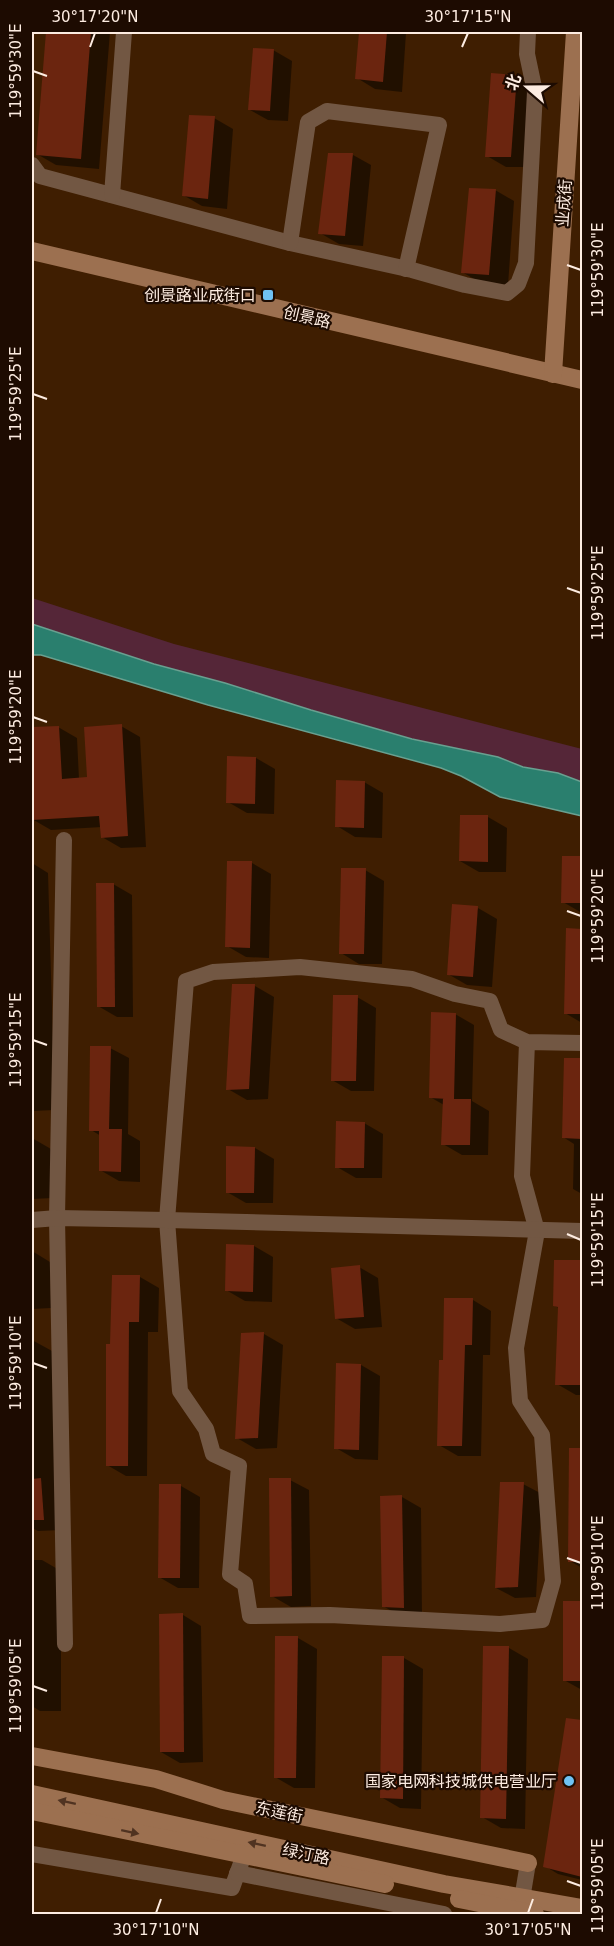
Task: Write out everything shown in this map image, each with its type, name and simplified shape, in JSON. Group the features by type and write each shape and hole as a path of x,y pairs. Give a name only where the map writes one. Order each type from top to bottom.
{"street":[{"path":"112,195 124,32"},
{"path":"32,165 40,176 290,243 507,293 518,284 526,263 535,92 527,54 528,32"},
{"name":"业成街","path":"554,374 575,32"},
{"path":"290,243 309,122 327,111 439,125 406,269"},
{"name":"创景路","path":"32,251 582,380"},
{"path":"64,840 57,1218 65,1644"},
{"path":"527,1042 522,1176 537,1231 516,1348 520,1401 542,1435 553,1581 542,1620 500,1624 330,1615 250,1616 245,1584 230,1574 239,1466 213,1454 206,1429 180,1391 167,1220 186,981 213,972 300,967 412,979 455,994 490,1001 501,1030 527,1042 582,1043"},
{"path":"32,1220 57,1218 167,1220 582,1231"},
{"name":"东莲街","path":"32,1756 156,1779 223,1800 528,1863"},
{"name":"绿汀路","path":"32,1794 432,1882 524,1910"},
{"name":"绿汀路","path":"32,1811 524,1910 582,1908"},
{"path":"32,1854 232,1888 243,1855"},
{"path":"524,1910 528,1863"},
{"path":"237,1873 444,1914"}],"shaded area":[{"path":"32,598 174,644 582,749 582,782 558,773 523,767 498,757 412,739 311,710 154,664 32,624"}],"water":[{"path":"32,624 154,664 412,739 498,757 523,767 558,773 582,782 582,816 500,797 441,768 208,705 41,655 32,655"}],"building":[{"path":"46,32 91,32 81,159 36,155"},
{"path":"359,32 387,32 383,82 355,79"},
{"path":"253,48 274,49 270,111 248,110"},
{"path":"491,73 517,75 511,157 485,157"},
{"path":"189,115 215,116 208,199 182,196"},
{"path":"328,153 353,153 345,236 318,234"},
{"path":"469,188 496,189 489,275 461,273"},
{"path":"122,724 128,836 101,838 99,816 32,820 32,727 59,726 62,779 87,777 84,727"},
{"path":"227,756 256,757 255,804 226,803"},
{"path":"336,780 365,781 364,828 335,827"},
{"path":"460,815 488,815 488,862 459,861"},
{"path":"562,856 582,856 582,903 561,903"},
{"path":"227,861 252,861 250,948 225,947"},
{"path":"341,868 366,868 364,954 339,954"},
{"path":"96,883 114,883 115,1007 97,1007"},
{"path":"452,904 478,906 473,977 447,975"},
{"path":"566,928 582,929 582,1014 564,1014"},
{"path":"232,984 255,984 249,1089 226,1090"},
{"path":"333,995 358,995 356,1081 331,1081"},
{"path":"431,1012 456,1013 454,1099 471,1099 470,1145 441,1145 443,1099 429,1098"},
{"path":"90,1046 111,1046 109,1129 122,1129 121,1172 99,1171 99,1131 89,1131"},
{"path":"564,1058 582,1058 582,1139 562,1138"},
{"path":"336,1121 365,1122 364,1168 335,1168"},
{"path":"226,1146 255,1147 254,1193 226,1193"},
{"path":"226,1244 254,1245 253,1292 225,1291"},
{"path":"554,1260 582,1260 580,1385 555,1385 558,1307 553,1306"},
{"path":"360,1265 364,1317 335,1319 331,1268"},
{"path":"112,1275 140,1275 139,1322 129,1322 128,1466 106,1466 106,1344 110,1344"},
{"path":"444,1298 473,1298 472,1345 465,1345 462,1446 437,1446 439,1360 443,1360"},
{"path":"264,1332 258,1438 235,1439 241,1333"},
{"path":"336,1363 361,1364 359,1450 334,1449"},
{"path":"569,1448 582,1448 582,1562 568,1562"},
{"path":"41,1478 44,1520 32,1520 32,1479"},
{"path":"269,1478 291,1478 292,1596 270,1597"},
{"path":"500,1482 524,1482 518,1587 495,1588"},
{"path":"159,1484 181,1484 180,1578 158,1578"},
{"path":"402,1495 404,1608 382,1607 380,1496"},
{"path":"563,1601 582,1601 582,1681 563,1681"},
{"path":"183,1613 184,1752 160,1752 159,1614"},
{"path":"275,1636 298,1636 296,1778 274,1778"},
{"path":"483,1646 509,1646 506,1819 480,1818"},
{"path":"382,1656 404,1656 403,1799 380,1798"},
{"name":"国家电网科技城供电营业厅","path":"566,1718 582,1720 582,1877 543,1867"}],"place":[{"name":"创景路业成街口","path":"268,295"},
{"name":"国家电网科技城供电营业厅","path":"569,1781"}]}
